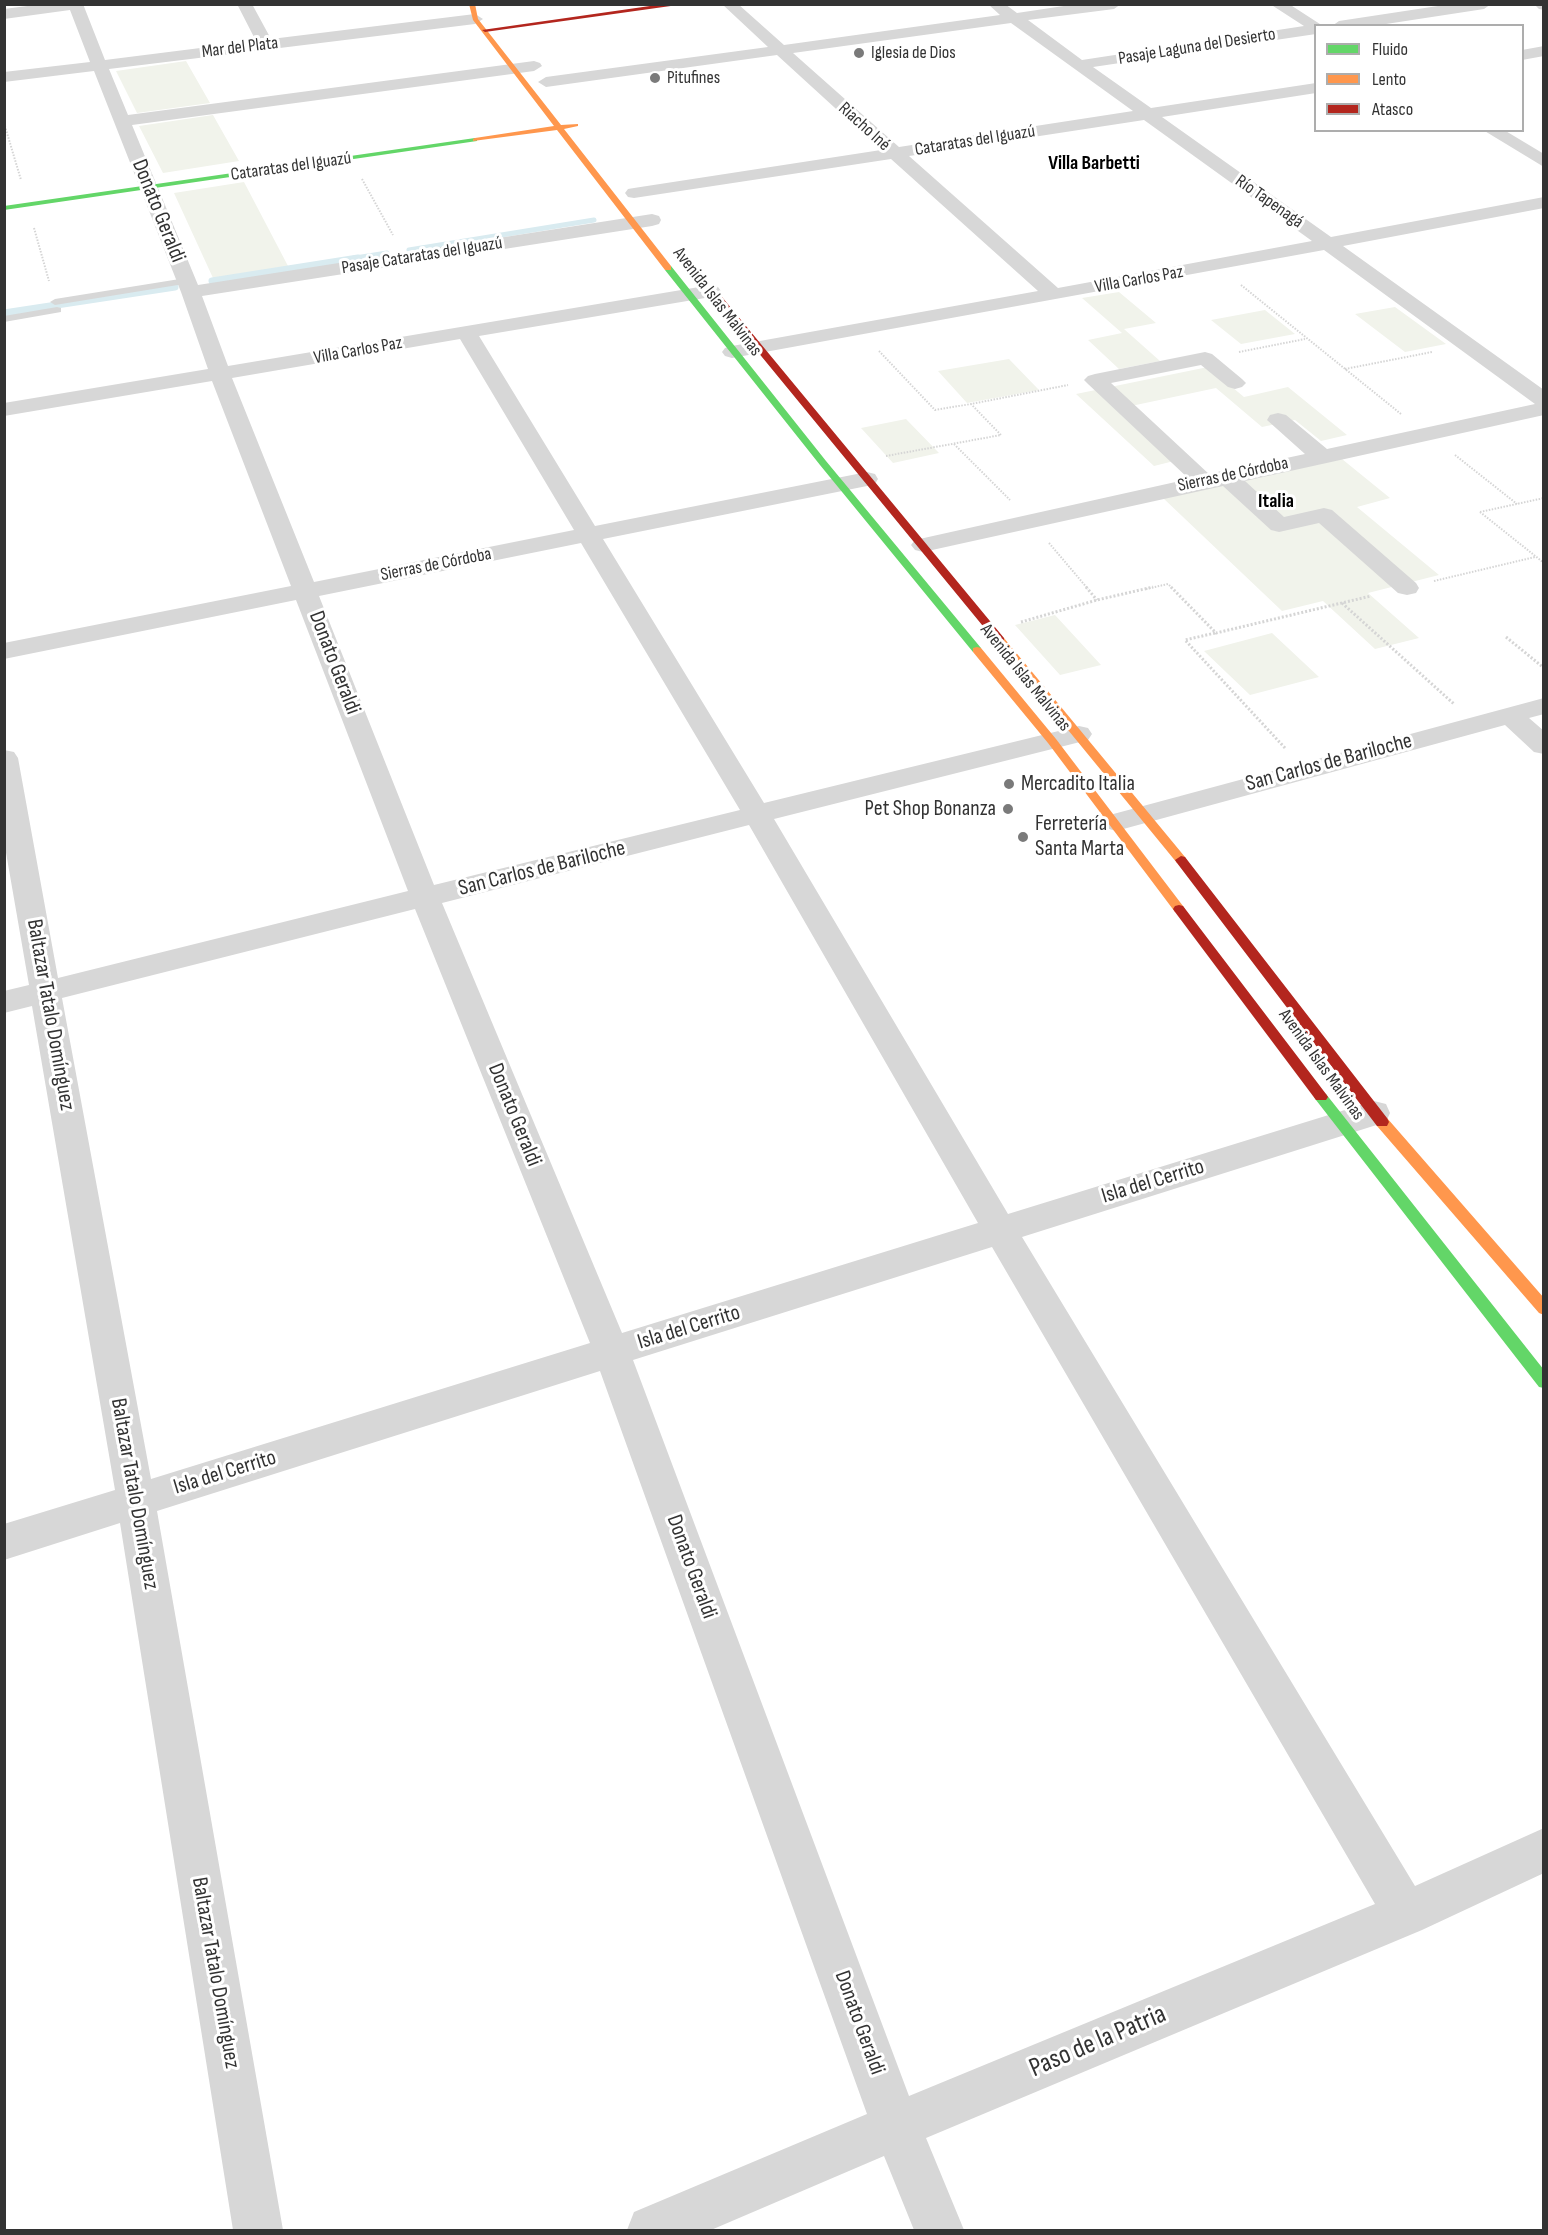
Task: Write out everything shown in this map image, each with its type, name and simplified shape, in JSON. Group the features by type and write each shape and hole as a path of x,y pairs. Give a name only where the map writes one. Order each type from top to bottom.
{"main road":[{"name":"Mar del Plata","path":"477,14 508,33 682,4"},
{"path":"477,14 492,14 508,33"},
{"name":"Avenida Islas Malvinas","path":"477,14 513,69 559,128 641,209 702,289 759,347 994,630 1066,737 1116,822 1357,1118 1544,1309"},
{"path":"530,61 546,82"},
{"name":"Cataratas del Iguazú","path":"4,208 559,128 582,129 546,82"},
{"name":"Avenida Islas Malvinas","path":"702,289 732,352 842,484 1066,737 1144,813 1187,867 1357,1118 1544,1382"}],"street":[{"path":"244,4 266,45"},
{"name":"Riacho Iné","path":"729,4 1054,296"},
{"name":"Río Tapenagá","path":"995,4 1544,400"},
{"path":"546,82 780,52 1114,4"},
{"path":"1277,4 1314,27"},
{"path":"1352,24 1484,4"},
{"path":"4,14 75,5"},
{"name":"Donato Geraldi","path":"75,5 189,287 220,374 425,898 612,1352 896,2126 939,2230"},
{"name":"Mar del Plata","path":"4,77 266,45 477,14"},
{"name":"Pasaje Laguna del Desierto","path":"1078,65 1314,28"},
{"path":"1524,55 1544,51"},
{"path":"122,121 513,69 530,61"},
{"name":"Cataratas del Iguazú","path":"641,209 894,153 1314,88"},
{"path":"1494,132 1544,162"},
{"name":"Villa Carlos Paz","path":"732,352 1054,296 1544,201"},
{"name":"Pasaje Cataratas del Iguazú","path":"189,287 407,258 641,209"},
{"name":"Villa Carlos Paz","path":"4,410 466,332 702,289"},
{"path":"466,332 758,816 1000,1230 1406,1914"},
{"path":"1095,380 1205,358 1235,383"},
{"path":"1095,380 1215,479 1279,525 1324,515 1407,588"},
{"name":"Sierras de Córdoba","path":"923,544 1032,522 1215,479 1544,408"},
{"path":"1278,420 1321,456"},
{"name":"Sierras de Córdoba","path":"4,651 842,484 860,471"},
{"name":"San Carlos de Bariloche","path":"1116,822 1544,706"},
{"path":"1509,714 1544,746"},
{"name":"San Carlos de Bariloche","path":"4,1002 758,816 1066,737"},
{"name":"Baltazar Tatalo Domínguez","path":"4,758 136,1501 258,2230"},
{"name":"Isla del Cerrito","path":"4,1542 1357,1118"},
{"name":"Paso de la Patria","path":"652,2230 1406,1914 1544,1850"}],"lane":[{"path":"4,318 56,306 189,287"}],"path":[{"path":"362,157 367,171 361,181 407,258"},
{"path":"1218,265 1306,339 1517,504"},
{"path":"858,329 935,411 1095,380"},
{"path":"1205,358 1306,339"},
{"path":"1345,369 1465,345"},
{"path":"860,471 1001,435 971,404"},
{"path":"1544,498 1480,512 1544,563"},
{"path":"1305,769 1185,640 1535,557"},
{"path":"994,630 1097,600 1168,584 1216,633"},
{"path":"1342,603 1476,724"},
{"path":"1506,637 1544,668"}],"shaded area":[{"path":"186,61 210,103 137,113 116,71"},
{"path":"213,115 239,161 163,173 139,126"},
{"path":"244,182 288,266 213,278 174,193"},
{"path":"1119,292 1156,323 1124,329 1160,361 1119,369 1088,340 1122,333 1082,298"},
{"path":"1395,307 1446,344 1405,352 1355,314"},
{"path":"1265,310 1295,334 1241,344 1211,320"},
{"path":"1009,359 1039,390 967,403 938,371"},
{"path":"1208,367 1244,397 1288,387 1347,435 1321,441 1295,420 1262,427 1216,388 1117,409 1174,461 1154,466 1076,394"},
{"path":"906,419 939,453 893,463 861,428"},
{"path":"1342,459 1390,498 1357,507 1439,575 1368,593 1419,638 1375,649 1323,601 1282,611 1163,498"},
{"path":"1055,615 1101,665 1060,675 1015,625"},
{"path":"1272,633 1319,677 1250,695 1204,651"}],"waterway":[{"path":"409,250 594,220"},
{"path":"349,259 387,253"},
{"path":"212,281 358,258"},
{"path":"4,313 175,287"}],"traffic: fast":[{"path":"4,208 475,140"},
{"path":"668,268 823,463 977,650"},
{"path":"1321,1097 1544,1382"}],"traffic: slow":[{"path":"472,4 475,19 668,268"},
{"path":"475,140 576,125"},
{"path":"1000,640 1181,860"},
{"path":"977,650 1052,741 1179,909"},
{"path":"1382,1122 1544,1309"}],"traffic: jam":[{"path":"485,30 682,4"},
{"path":"719,299 1000,640"},
{"path":"1181,860 1382,1122"},
{"path":"1179,909 1321,1097"}],"place":[{"name":"Iglesia de Dios","path":"859,53"},
{"name":"Pitufines","path":"655,78"},
{"name":"Mercadito Italia","path":"1009,784"},
{"name":"Pet Shop Bonanza","path":"1008,809"},
{"name":"Ferretería Santa Marta","path":"1023,837"}],"district":[{"name":"Villa Barbetti","path":"1094,164"},
{"name":"Italia","path":"1276,502"}]}
